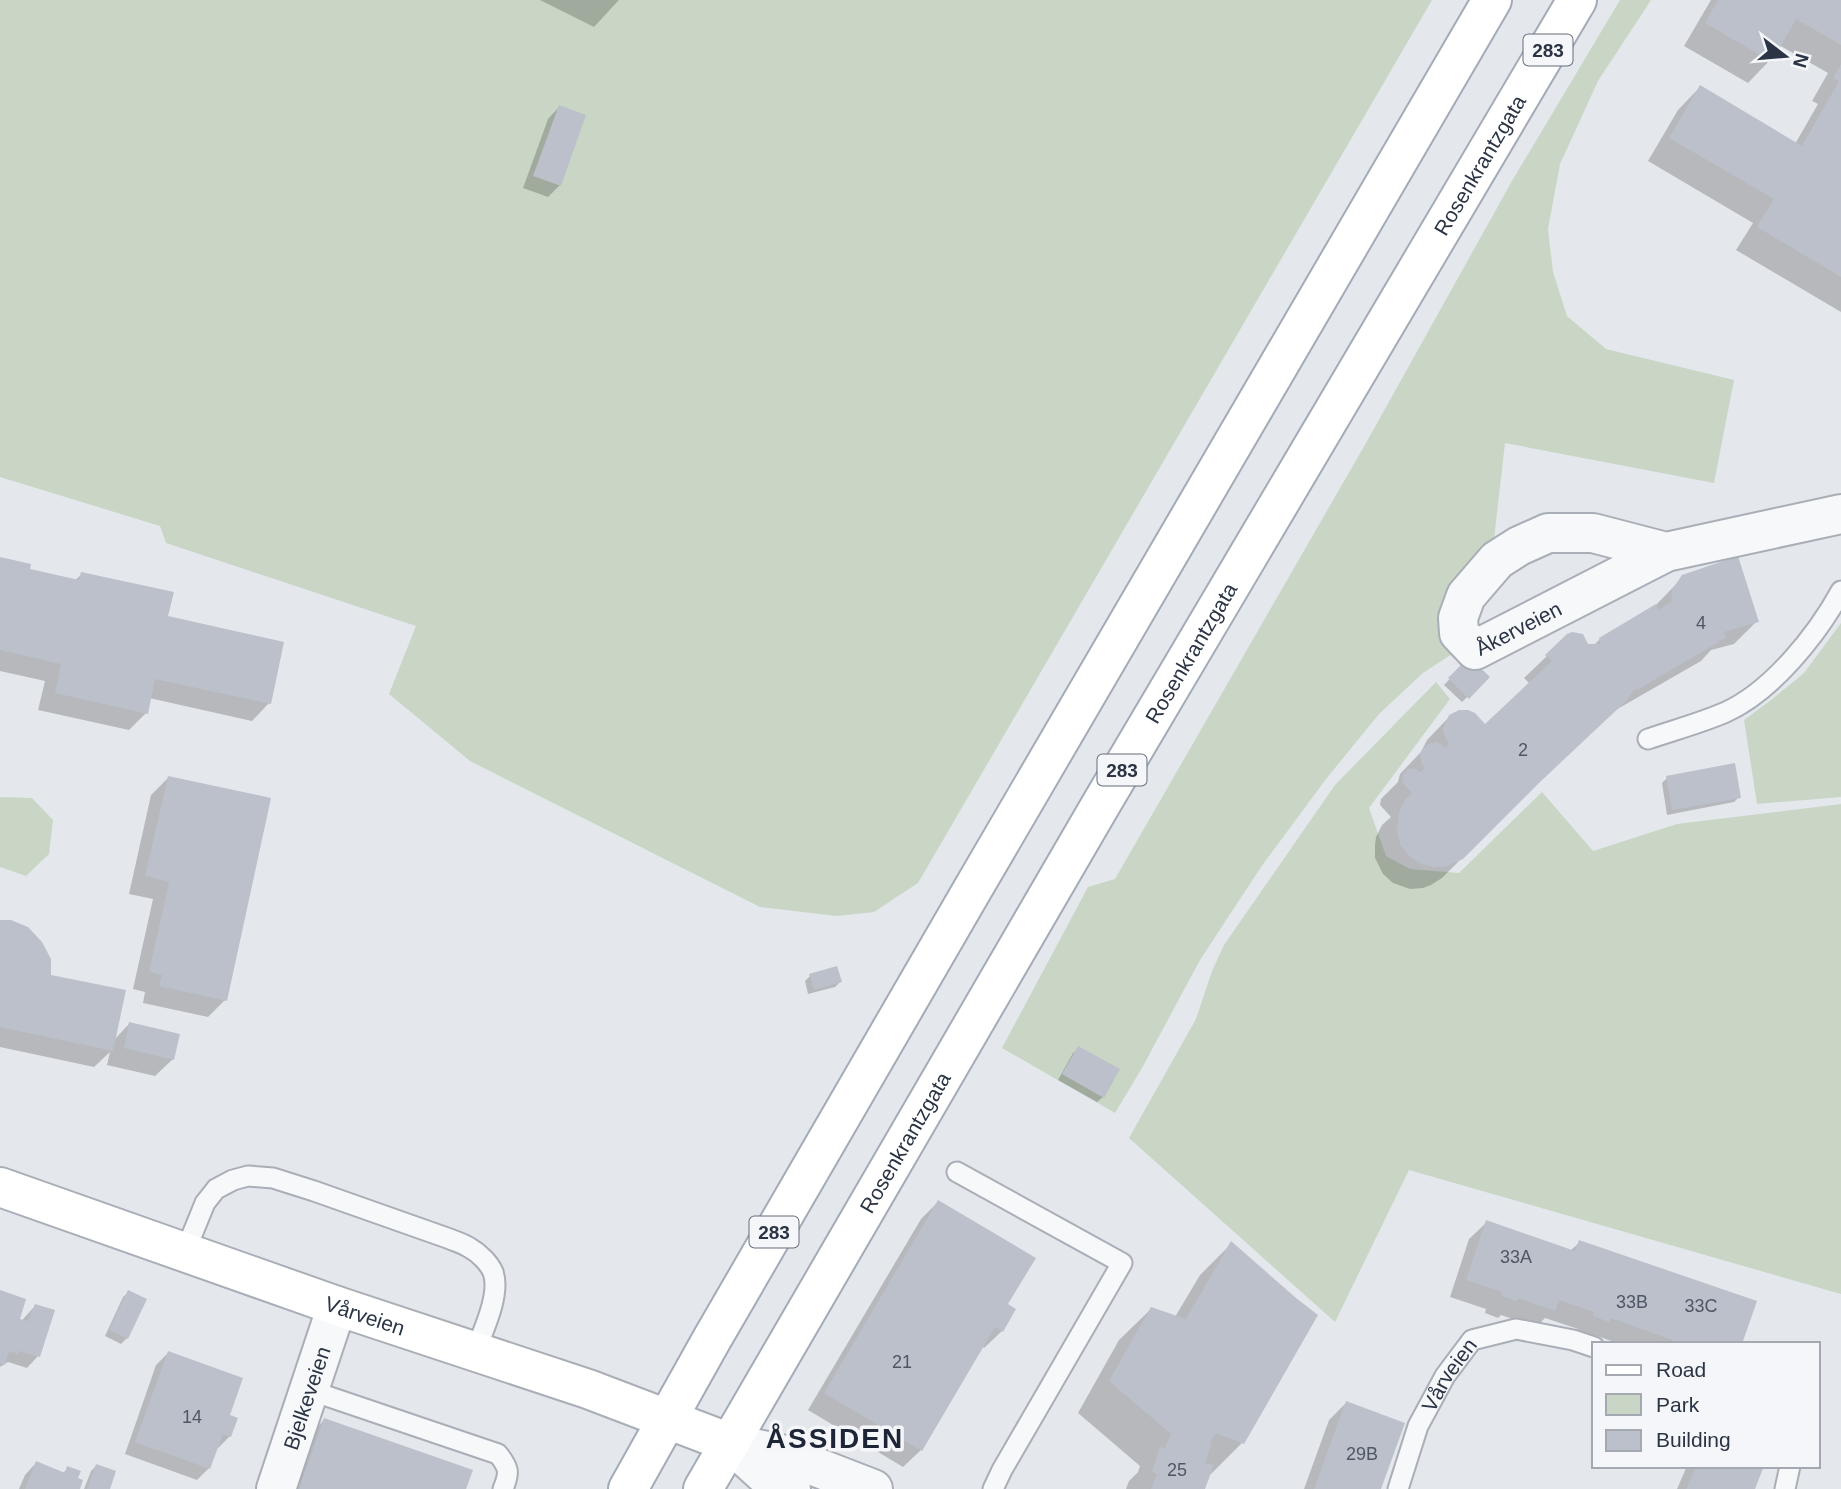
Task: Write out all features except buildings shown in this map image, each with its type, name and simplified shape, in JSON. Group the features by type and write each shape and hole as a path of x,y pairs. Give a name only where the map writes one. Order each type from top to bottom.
{"main road":[{"name":"283","path":"628,1489 977,881 1492,0"},
{"name":"Rosenkrantzgata","path":"703,1489 1100,806 1577,0"},
{"name":"Vårveien","path":"0,1187 337,1306 588,1389 730,1443"}],"street":[{"name":"Åkerveien","path":"1666,552 1593,533 1548,533 1497,560 1466,596 1458,618 1460,633 1475,650 1666,552 1841,514"},
{"name":"Bjelkeveien","path":"276,1489 337,1306"},
{"name":"Vårveien","path":"730,1443 774,1483 791,1489"},
{"name":"Vårveien","path":"730,1443 785,1455 873,1489"}],"lane":[{"path":"1648,739 1725,712 1748,700 1792,659 1818,627 1841,591"},
{"path":"957,1172 1122,1263 993,1489"},
{"path":"185,1252 205,1203 216,1189 233,1180 248,1176 272,1178 314,1191 450,1239 470,1248 485,1260 493,1272 495,1287 475,1352"},
{"name":"Vårveien","path":"1398,1489 1418,1426 1446,1376 1472,1340 1516,1329 1592,1346"},
{"path":"309,1390 498,1454 507,1466 508,1476 503,1489"},
{"path":"1785,1489 1790,1468"}],"green space":[{"path":"0,0 1432,0 918,883 874,912 837,916 760,907 470,761 389,694 416,626 166,543 160,526 0,477"},
{"path":"1620,0 1651,0 1598,81 1560,164 1548,229 1553,272 1567,316 1606,349 1734,380 1714,483 1505,443 1493,548 1458,650 1423,673 1379,714 1326,779 1261,867 1200,960 1115,1113 1002,1048 1088,887 1115,879 1366,443 1512,181"},
{"path":"1841,623 1841,797 1757,804 1744,720 1804,673"},
{"path":"1436,682 1450,699 1369,808 1386,856 1410,869 1459,873 1542,792 1593,851 1677,824 1841,804 1841,1294 1409,1170 1335,1322 1129,1138 1196,1019 1224,945 1335,785"},
{"path":"0,797 32,798 53,820 49,854 26,876 0,867"}],"district":[{"name":"ÅSSIDEN","path":"835,1438"}]}
